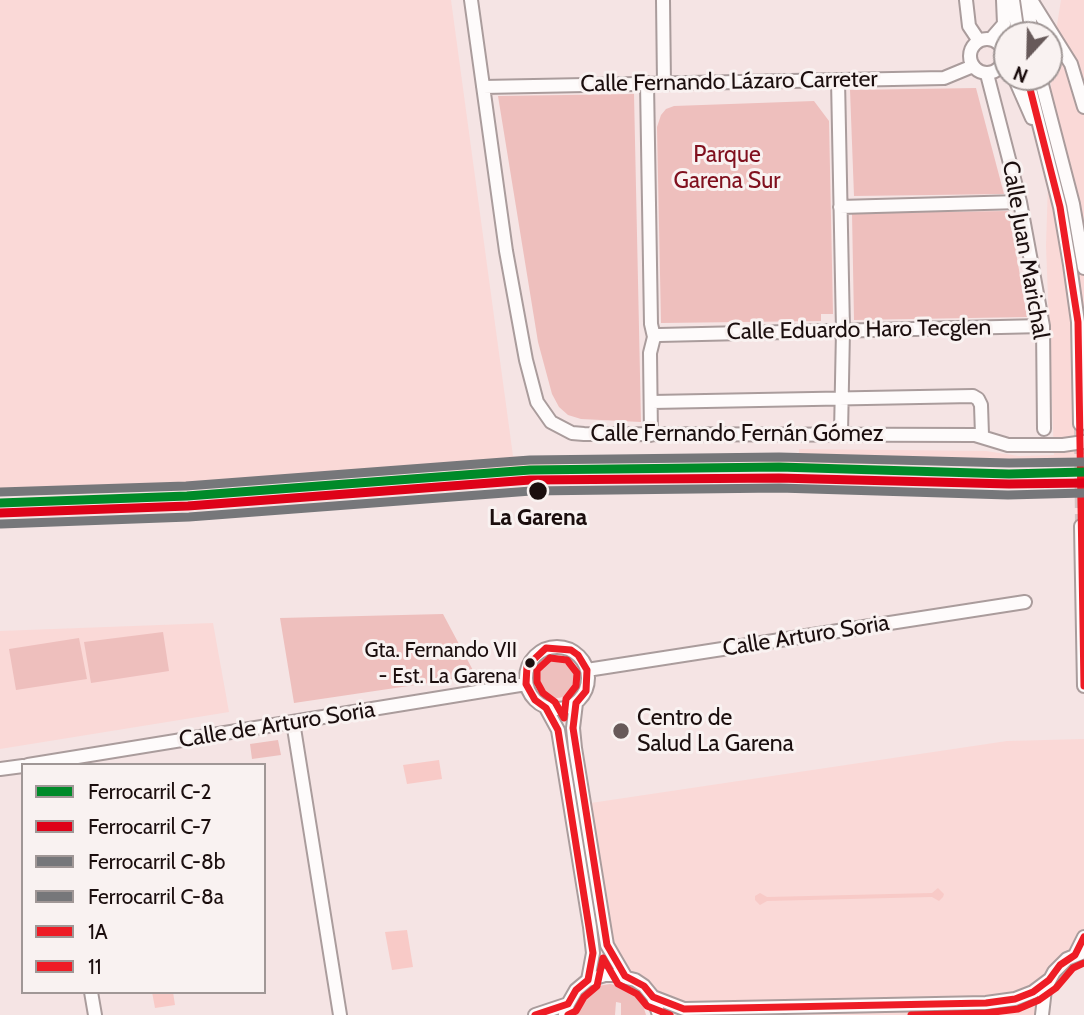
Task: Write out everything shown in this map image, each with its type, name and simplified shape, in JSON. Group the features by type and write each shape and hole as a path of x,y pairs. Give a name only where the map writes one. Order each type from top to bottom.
{"street":[{"name":"Calle Fernando Fernán Gómez","path":"471,0 506,251 526,360 537,402 551,422 572,433 982,435 995,442 1021,445 1078,443"},
{"path":"663,0 664,83"},
{"path":"967,0 969,26 985,40 993,41"},
{"path":"993,73 987,74 973,66 971,49 1004,24 1003,0"},
{"path":"1013,0 1016,21"},
{"path":"1029,0 1031,21"},
{"path":"1029,0 1071,64 1084,107"},
{"name":"Calle Fernando Lázaro Carreter","path":"483,87 944,78 973,66"},
{"name":"Calle Juan Marichal","path":"987,74 1020,202 1043,326 1044,429"},
{"path":"838,80 843,330 841,433"},
{"path":"647,83 650,324 654,337 650,353 651,435"},
{"path":"1020,91 1042,138"},
{"path":"1030,91 1060,207 1070,265 1078,321 1080,425"},
{"path":"1045,91 1073,204 1084,268"},
{"path":"840,207 1020,202"},
{"name":"Calle Eduardo Haro Tecglen","path":"654,337 675,334 1043,326"},
{"path":"652,402 973,396 981,405 982,435"},
{"path":"1021,445 1036,438 1044,429 1050,437 1078,443"},
{"path":"1081,526 1084,686"},
{"name":"Calle Arturo Soria","path":"587,670 1025,603"},
{"path":"546,708 561,709 576,703 586,691 587,670 578,655 571,650 554,646 545,648 527,666 526,684 535,700 546,708 558,730 590,927 593,953 588,980"},
{"name":"Calle de Arturo Soria","path":"56,763 526,684"},
{"path":"576,703 573,728 575,748 607,945 625,976"},
{"path":"293,722 340,1015"},
{"path":"0,769 21,766"},
{"path":"1042,1015 1042,998 1049,980 1060,965 1080,953 1084,937"},
{"path":"535,1015 566,1009 576,990 588,980 605,975 625,976 644,986 653,998 659,1015"},
{"path":"653,998 684,1009 986,1003 1015,999 1033,992 1049,980"},
{"path":"91,994 95,1015"}],"shaded area":[{"path":"0,0 451,0 513,456 799,457 799,449 986,451 1019,456 1054,455 1046,246 1051,91 1063,91 1063,21 1058,21 1061,0 1084,0 1084,465 800,464 635,459 496,469 0,490"},
{"path":"213,623 229,712 0,749 0,631"},
{"path":"1084,739 1084,937 1060,965 1042,1015 659,1015 658,1010 610,953 584,804 1007,741"},
{"path":"439,760 442,779 407,784 403,765"},
{"path":"938,888 944,894 939,901 932,897 767,901 760,905 755,900 755,896 760,893 767,897 932,893"},
{"path":"407,930 413,967 392,970 385,932"},
{"path":"152,994 173,994 175,1005 155,1008"}],"green space":[{"path":"976,88 1004,194 854,196 850,90"},
{"path":"634,94 641,422 581,419 568,415 559,407 552,394 538,342 498,96"},
{"name":"Parque Garena Sur","path":"814,101 829,121 833,314 821,314 821,321 661,323 657,127 661,115 674,106"},
{"path":"1009,211 1027,317 854,320 852,213"},
{"path":"443,614 476,676 294,703 280,618"},
{"path":"163,632 169,671 91,683 84,642"},
{"path":"79,638 87,679 16,690 9,649"},
{"path":"556,658 570,664 576,678 570,692 556,698 542,692 536,678 542,664"},
{"path":"278,740 281,755 252,759 250,744"},
{"path":"610,984 632,991 642,1002 646,1015 621,1015 621,1003 616,1002 615,1015 575,1015 580,1000 588,992 598,986"}],"tunnel":[{"path":"1080,424 1081,526"}],"rail line":[{"name":"C-8b","path":"0,492 186,486 530,460 779,457 1009,463 1084,462"},
{"name":"C-2","path":"0,503 187,496 530,470 779,467 1009,474 1084,472"},
{"name":"C-7","path":"0,513 188,506 530,480 779,478 1009,484 1084,483"},
{"name":"C-8a","path":"1,524 189,517 531,491 779,488 1008,495 1084,493"}],"transit line":[{"name":"1A","path":"1031,91 1060,207 1078,322 1084,686"},
{"name":"1A","path":"535,1015 568,1004 576,990 588,980 593,953 558,730 546,708 535,700 526,684 527,666 546,648 571,650 578,655 587,670 586,691 576,703 573,728 607,945 625,976 644,986 653,997 684,1009 986,1003 1015,999 1033,992 1049,980 1060,965 1075,955 1084,937"},
{"name":"11","path":"550,658 567,660 577,673 576,686 566,699 564,718 555,702 543,693 537,682 537,670 550,658"},
{"name":"11","path":"568,1015 576,1011 584,997 597,986 603,958 618,984 637,994 647,1006 670,1015"},
{"name":"11","path":"911,1015 986,1013 1018,1009 1039,1000 1056,988 1073,968 1084,963"}],"place":[{"name":"La Garena","path":"538,491"},
{"name":"Gta. Fernando VII - Est. La Garena","path":"530,663"},
{"name":"Centro de Salud La Garena","path":"621,731"}]}
